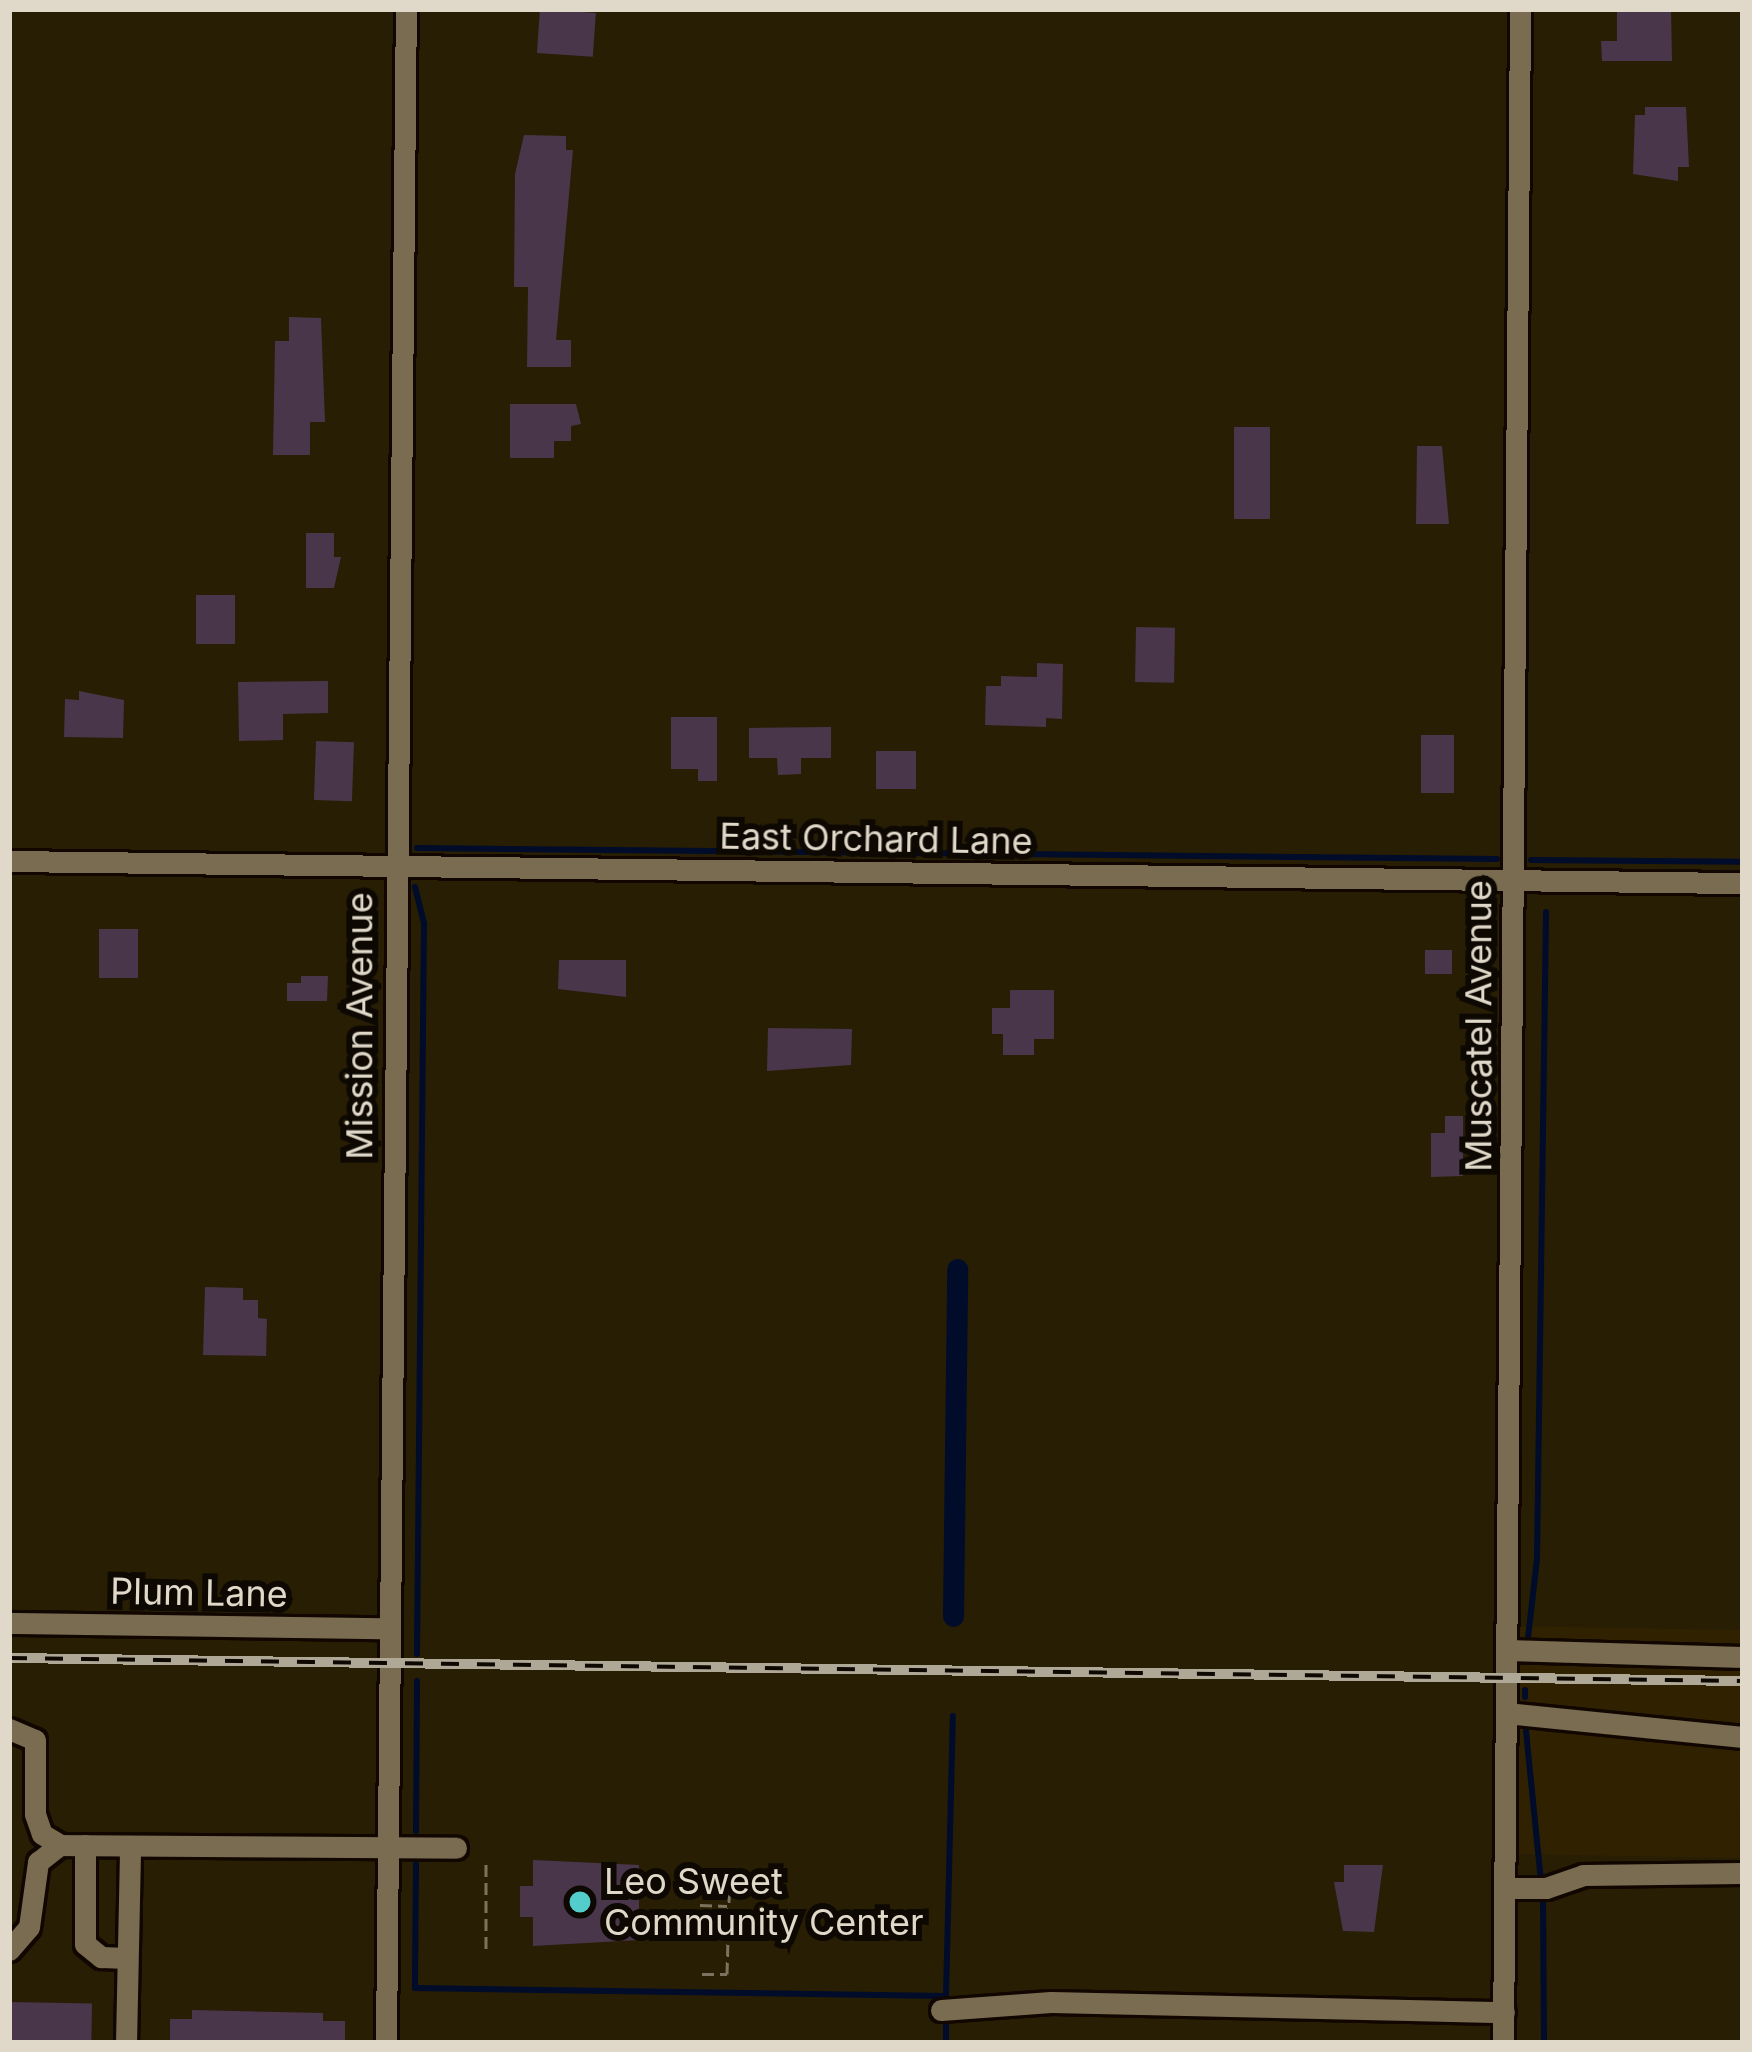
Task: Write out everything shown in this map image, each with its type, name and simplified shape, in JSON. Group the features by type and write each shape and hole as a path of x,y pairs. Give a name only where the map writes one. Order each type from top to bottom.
{"street":[{"name":"Mission Avenue","path":"386,2043 406,9"},
{"name":"Muscatel Avenue","path":"1504,2043 1520,9"},
{"name":"East Orchard Lane","path":"9,861 1743,883"},
{"name":"Plum Lane","path":"9,1623 389,1628"},
{"path":"1507,1650 1743,1657"},
{"path":"1506,1713 1743,1737"},
{"path":"9,1729 35,1740 35,1814 41,1834 60,1845 456,1848"},
{"path":"9,1950 29,1927 38,1862 60,1845"},
{"path":"85,1845 85,1944 101,1957 127,1958"},
{"path":"126,2043 130,1846"},
{"path":"1505,1888 1543,1888 1583,1875 1743,1873"},
{"path":"947,2011 1051,2002 1504,2012"}],"path":[{"path":"486,1864 486,1949"},
{"path":"703,1974 727,1974 730,1867"},
{"path":"700,1905 729,1906"}],"shaded area":[{"path":"1516,1626 1743,1630 1739,1858 1512,1854"}],"building":[{"path":"540,9 596,13 593,57 537,53"},
{"path":"1617,9 1671,9 1672,61 1602,61 1601,41 1617,41"},
{"path":"1645,107 1686,107 1689,167 1678,167 1678,181 1633,174 1635,115 1645,115"},
{"path":"524,135 566,136 566,150 573,150 556,340 571,340 571,367 527,367 528,287 514,287 515,174"},
{"path":"289,317 321,318 325,422 310,422 310,455 273,455 275,341 289,341"},
{"path":"510,404 576,404 581,424 571,426 571,441 554,441 554,458 510,458"},
{"path":"1234,427 1270,427 1270,519 1234,519"},
{"path":"1417,446 1442,446 1449,524 1416,524"},
{"path":"306,533 334,533 334,557 341,557 334,588 306,588"},
{"path":"196,595 235,595 235,644 196,644"},
{"path":"1136,627 1175,628 1174,683 1135,682"},
{"path":"1037,663 1063,664 1062,719 1046,718 1046,727 985,725 986,686 1001,686 1001,676 1037,677"},
{"path":"328,681 328,713 283,714 283,740 239,741 238,682"},
{"path":"79,691 124,700 123,738 64,737 65,699 79,700"},
{"path":"671,717 717,717 717,781 698,781 698,769 671,769"},
{"path":"831,727 831,758 801,758 801,774 778,775 777,758 749,758 749,728"},
{"path":"1421,735 1454,735 1454,793 1421,793"},
{"path":"316,741 354,742 352,801 314,800"},
{"path":"876,751 916,751 916,789 876,789"},
{"path":"99,929 138,929 138,978 99,978"},
{"path":"1425,950 1452,950 1452,974 1425,974"},
{"path":"559,960 626,960 626,997 558,989"},
{"path":"301,976 328,976 327,1001 287,1001 287,983 301,983"},
{"path":"1010,990 1054,990 1054,1039 1034,1039 1034,1055 1003,1055 1003,1034 992,1034 992,1008 1010,1008"},
{"path":"768,1028 852,1029 851,1065 767,1071"},
{"path":"1445,1116 1463,1116 1463,1176 1431,1177 1431,1133 1445,1133"},
{"path":"205,1287 243,1288 243,1300 258,1300 258,1318 267,1319 266,1356 203,1355"},
{"name":"Leo Sweet Community Center","path":"533,1860 639,1865 639,1940 533,1946 533,1917 520,1917 520,1886 533,1886"},
{"path":"1344,1865 1383,1865 1374,1932 1343,1931 1334,1882 1344,1882"},
{"path":"9,2002 92,2003 91,2043 9,2043"},
{"path":"192,2010 323,2013 323,2021 345,2021 345,2043 170,2043 170,2019 192,2019"}],"waterway":[{"path":"417,848 1497,859"},
{"path":"1531,860 1743,862"},
{"path":"415,887 424,924 417,1654"},
{"path":"1528,1638 1537,1559 1546,912"},
{"path":"953,1616 957,1269"},
{"path":"416,1831 417,1681"},
{"path":"1525,1690 1525,1697"},
{"path":"416,1864 415,1988 946,1996 953,1716"},
{"path":"1526,1731 1541,1882"},
{"path":"1543,1895 1544,2043"},
{"path":"946,2017 946,2043"}],"railway":[{"path":"9,1658 1743,1681"}],"place":[{"name":"Leo Sweet Community Center","path":"580,1902"}]}
